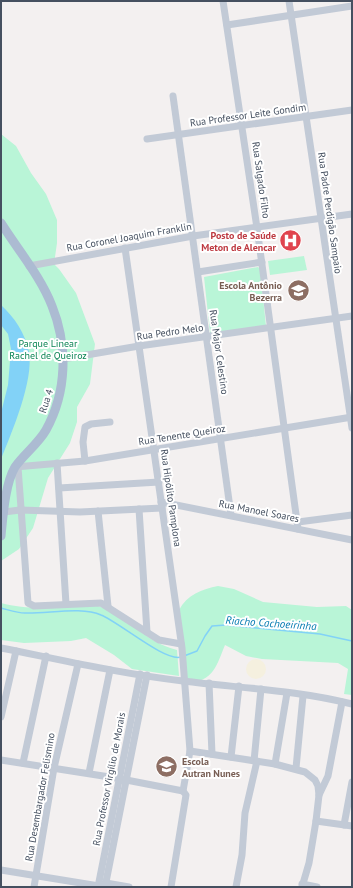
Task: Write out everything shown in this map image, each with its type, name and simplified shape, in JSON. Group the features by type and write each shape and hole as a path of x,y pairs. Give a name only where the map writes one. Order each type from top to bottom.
{"main road":[{"name":"Rua 4","path":"1,224 29,266 52,306 60,330 63,359 61,390 54,414 43,435 17,467 9,485 1,536"}],"street":[{"name":"Rua Salgado Filho","path":"224,1 258,228 270,327 298,525"},
{"name":"Rua Padre Perdigão Sampaio","path":"289,1 352,428"},
{"path":"227,25 352,6"},
{"name":"Rua Major Celestino","path":"173,96 231,515"},
{"name":"Rua Professor Leite Gondim","path":"147,139 352,110"},
{"name":"Rua Coronel Joaquim Franklin","path":"29,266 193,236 352,214"},
{"name":"Rua Hipólito Pamplona","path":"125,248 182,646 190,751 183,791 186,795 170,887"},
{"path":"198,272 262,262"},
{"name":"Rua Pedro Melo","path":"63,359 139,346 352,316"},
{"name":"Rua Tenente Queiroz","path":"17,467 84,461 351,417"},
{"path":"84,461 84,427 91,424 110,422"},
{"path":"57,463 66,604"},
{"path":"17,467 28,601 34,606 96,603 108,606 164,642 182,646"},
{"path":"59,488 159,482"},
{"name":"Rua Manoel Soares","path":"4,512 20,510 139,510 161,505 298,525 352,540"},
{"path":"139,510 147,632"},
{"path":"98,511 108,606"},
{"path":"298,525 352,515"},
{"path":"1,648 110,670 143,674 184,682 239,686 352,704"},
{"path":"1,717 2,702 16,651"},
{"path":"23,763 46,656"},
{"name":"Rua Desembargador Felismino","path":"34,887 54,768 78,664"},
{"path":"89,773 110,670"},
{"name":"Rua Professor Virgílio de Morais","path":"102,886 143,674"},
{"path":"209,683 212,754"},
{"path":"231,756 239,686"},
{"path":"236,887 242,855 245,813 256,761 261,689"},
{"path":"275,764 287,693"},
{"path":"296,768 303,696"},
{"path":"317,887 302,885 309,863 319,795 328,776 342,702"},
{"path":"190,751 231,756 296,768 305,772 315,780 319,795"},
{"path":"1,760 89,773 183,791"},
{"path":"344,825 352,782"},
{"path":"316,821 352,826"},
{"path":"1,871 102,886 129,887"}],"green space":[{"name":"Parque Linear Rachel de Queiroz","path":"1,134 16,146 31,173 46,194 57,220 57,243 54,264 76,293 95,344 90,384 77,407 77,422 70,443 48,478 33,528 19,549 1,561"},
{"path":"304,256 307,270 270,275 268,261"},
{"path":"258,267 260,269 266,326 210,333 204,277"},
{"path":"218,586 234,589 263,602 317,607 346,606 352,610 352,695 344,694 348,669 338,663 262,659 246,656 225,645 217,665 209,676 196,682 187,683 179,610 186,600 206,589"},
{"path":"1,603 19,607 48,608 99,606 120,617 146,636 177,650 179,676 132,669 114,655 86,638 71,641 24,643 1,640"}],"sand":[{"path":"252,659 260,659 266,665 266,673 260,679 252,679 246,673 246,665"}],"water":[{"path":"1,305 11,315 25,338 29,352 30,364 21,406 1,459 1,413 8,385 11,349 8,334 1,325"}],"waterway":[{"name":"Riacho Cachoeirinha","path":"1,608 22,613 74,611 93,612 109,619 164,654 174,657 181,657"},
{"name":"Riacho Cachoeirinha","path":"184,656 197,651 212,626 226,625 320,634 352,641"}],"place":[{"name":"Posto de Saúde Meton de Alencar","path":"291,241"},
{"name":"Escola Antônio Bezerra","path":"298,291"},
{"name":"Escola Autran Nunes","path":"166,767"}]}
